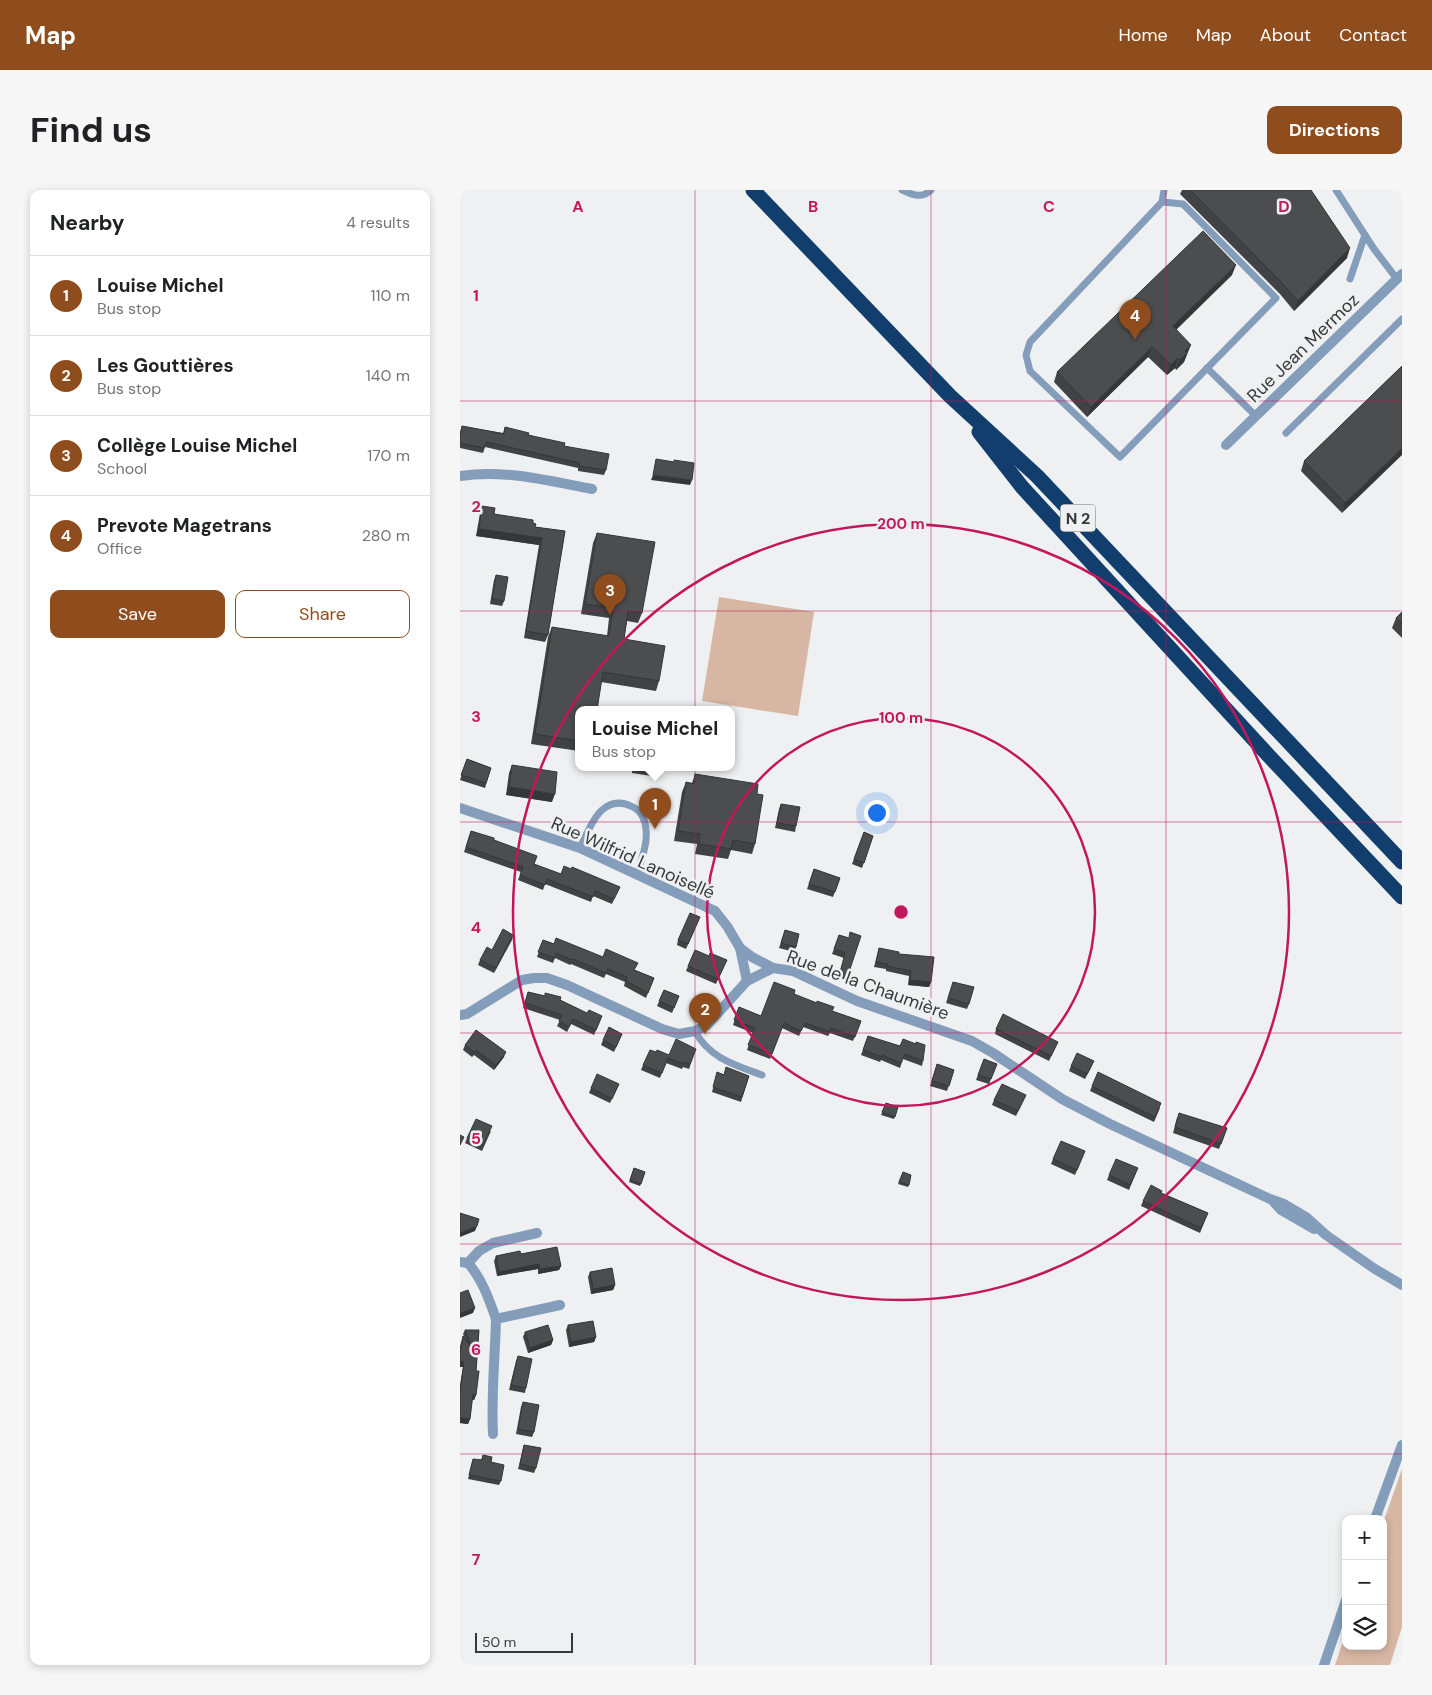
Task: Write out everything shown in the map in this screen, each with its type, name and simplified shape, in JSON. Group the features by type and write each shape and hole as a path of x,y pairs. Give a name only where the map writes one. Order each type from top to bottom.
{"highway":[{"name":"N 2","path":"753,190 950,396 1038,476 1402,862"},
{"name":"N 2","path":"950,396 1029,494 1261,748 1402,897"}],"street":[{"name":"Rue Jean Mermoz","path":"1226,445 1399,276"},
{"path":"460,476 482,473 525,476 592,489"},
{"name":"Rue Wilfrid Lanoisellé","path":"460,808 580,848 715,911 727,926 740,948 773,968"},
{"path":"740,948 747,981"},
{"name":"Rue de la Chaumière","path":"695,1031 707,1025 747,981 773,968 793,971 857,1001 972,1041 1062,1099 1110,1124 1284,1204 1306,1217 1326,1235 1375,1269 1402,1285"},
{"path":"460,1015 467,1014 522,980 547,978 568,985 662,1029 679,1034 695,1031"},
{"path":"493,1434 492,1402 496,1353 496,1319 477,1273 464,1262 493,1243 537,1232"},
{"path":"496,1319 560,1305"},
{"path":"1376,1515 1402,1445"},
{"path":"1324,1665 1344,1605"}],"lane":[{"path":"902,190 916,196 926,195 931,190"},
{"path":"1162,202 1183,204 1276,298 1120,457 1030,370 1026,355 1030,342 1162,202 1164,190"},
{"path":"1336,190 1365,235 1399,276"},
{"path":"1350,279 1365,235"},
{"path":"1286,433 1402,319"},
{"path":"1207,368 1256,416"},
{"path":"580,848 594,818 602,809 621,803 637,809 644,818 647,831 644,849 636,874"},
{"path":"695,1031 699,1040 712,1053 727,1063 762,1075"}],"shaded area":[{"path":"719,597 814,612 798,716 702,701"},
{"path":"1402,1469 1402,1627 1390,1665 1335,1665 1342,1644 1342,1650 1387,1650 1386,1515"}],"building":[{"path":"1190,190 1311,190 1350,248 1298,301"},
{"path":"1203,231 1236,265 1173,326 1191,345 1185,351 1187,353 1171,365 1152,347 1091,407 1057,372"},
{"path":"1402,366 1402,448 1345,503 1304,461"},
{"path":"462,426 504,434 505,427 529,433 528,435 565,443 564,446 609,454 606,470 579,466 580,463 486,442 484,448 460,443"},
{"path":"656,459 694,463 692,480 653,475"},
{"path":"482,506 495,508 494,514 533,520 533,523 536,524 535,527 565,531 548,635 526,631 542,538 479,529"},
{"path":"597,533 655,542 642,613 628,611 624,639 665,646 659,681 603,672 598,706 575,706 575,740 535,734 552,627 609,636 613,608 585,604"},
{"path":"496,575 508,577 504,601 492,599"},
{"path":"1402,612 1402,624 1396,618"},
{"path":"467,759 491,768 486,783 461,775"},
{"path":"512,765 557,772 555,794 509,787"},
{"path":"695,774 758,784 757,794 763,795 755,844 733,840 731,849 699,844 700,834 678,831 686,782 694,784"},
{"path":"781,804 800,807 796,826 777,823"},
{"path":"471,831 494,838 494,840 537,856 534,864 561,874 564,866 571,869 572,867 620,887 614,899 595,891 593,897 547,879 545,885 520,875 523,867 466,847"},
{"path":"864,832 873,836 864,863 854,859"},
{"path":"814,869 840,878 835,892 809,884"},
{"path":"690,913 700,917 688,944 678,940"},
{"path":"503,929 513,935 496,968 480,960 487,947 492,950"},
{"path":"785,930 799,934 796,947 781,943"},
{"path":"850,932 861,936 848,975 840,973 845,953 834,949 839,935 849,938"},
{"path":"556,938 603,957 606,949 638,963 634,970 654,978 648,993 626,981 627,977 608,969 606,973 556,953 555,958 538,952 543,940 554,944"},
{"path":"879,948 899,952 899,954 934,957 931,982 910,980 911,971 876,962"},
{"path":"695,950 709,956 710,953 727,960 718,979 688,966"},
{"path":"774,982 795,990 794,994 834,1007 832,1011 861,1021 855,1037 831,1028 830,1032 805,1023 801,1031 784,1023 772,1054 748,1045 755,1028 734,1020 739,1007 761,1016"},
{"path":"953,982 974,987 969,1004 948,998"},
{"path":"664,990 679,996 674,1008 659,1001"},
{"path":"528,992 545,996 545,993 561,997 560,1000 587,1013 589,1010 602,1016 596,1030 573,1019 569,1027 559,1021 562,1015 525,1003"},
{"path":"1003,1014 1058,1042 1051,1056 996,1029"},
{"path":"609,1027 622,1034 616,1047 603,1040"},
{"path":"476,1030 506,1052 496,1065 476,1050 474,1052 465,1045"},
{"path":"868,1036 900,1046 903,1039 925,1045 923,1061 905,1054 901,1063 863,1050"},
{"path":"676,1039 696,1049 690,1064 685,1062 684,1064 668,1058 662,1073 643,1065 650,1050 656,1052 657,1050 669,1055"},
{"path":"1077,1053 1094,1061 1087,1074 1071,1066"},
{"path":"984,1059 997,1064 991,1079 978,1075"},
{"path":"937,1064 954,1070 949,1086 932,1081"},
{"path":"726,1067 749,1076 742,1097 713,1087 717,1072 724,1075"},
{"path":"1098,1072 1161,1103 1155,1117 1092,1086"},
{"path":"597,1074 619,1084 612,1099 591,1088"},
{"path":"1002,1084 1026,1095 1018,1111 994,1100"},
{"path":"886,1103 898,1107 895,1117 882,1112"},
{"path":"1179,1113 1227,1128 1221,1144 1175,1127"},
{"path":"476,1119 492,1126 483,1145 467,1138"},
{"path":"460,1135 464,1137 460,1145"},
{"path":"1061,1141 1085,1151 1077,1170 1053,1159"},
{"path":"1116,1159 1138,1168 1130,1185 1109,1175"},
{"path":"634,1168 645,1172 641,1184 630,1180"},
{"path":"903,1172 911,1175 909,1185 899,1182"},
{"path":"1151,1185 1162,1191 1161,1193 1208,1213 1201,1228 1143,1201"},
{"path":"460,1213 479,1219 477,1226 460,1233"},
{"path":"557,1247 561,1266 540,1269 539,1264 499,1272 496,1256 520,1251 521,1254"},
{"path":"612,1268 615,1285 593,1289 590,1272"},
{"path":"468,1290 475,1308 460,1313 460,1293"},
{"path":"593,1321 596,1337 571,1342 568,1325"},
{"path":"548,1325 553,1340 530,1348 525,1332"},
{"path":"465,1330 479,1330 476,1371 479,1371 476,1395 473,1394 470,1419 460,1418 460,1392 464,1362 460,1361 460,1355 463,1336 472,1348"},
{"path":"518,1356 532,1359 526,1388 511,1385"},
{"path":"523,1402 539,1405 534,1432 518,1429"},
{"path":"524,1445 541,1448 536,1468 520,1464"},
{"path":"483,1455 492,1457 491,1462 504,1465 501,1481 469,1475 473,1459 482,1460"}],"place":[{"name":"Prevote Magetrans","path":"1135,340"},
{"name":"Collège Louise Michel","path":"610,615"},
{"name":"Louise Michel","path":"655,829"},
{"name":"Les Gouttières","path":"705,1034"}]}
